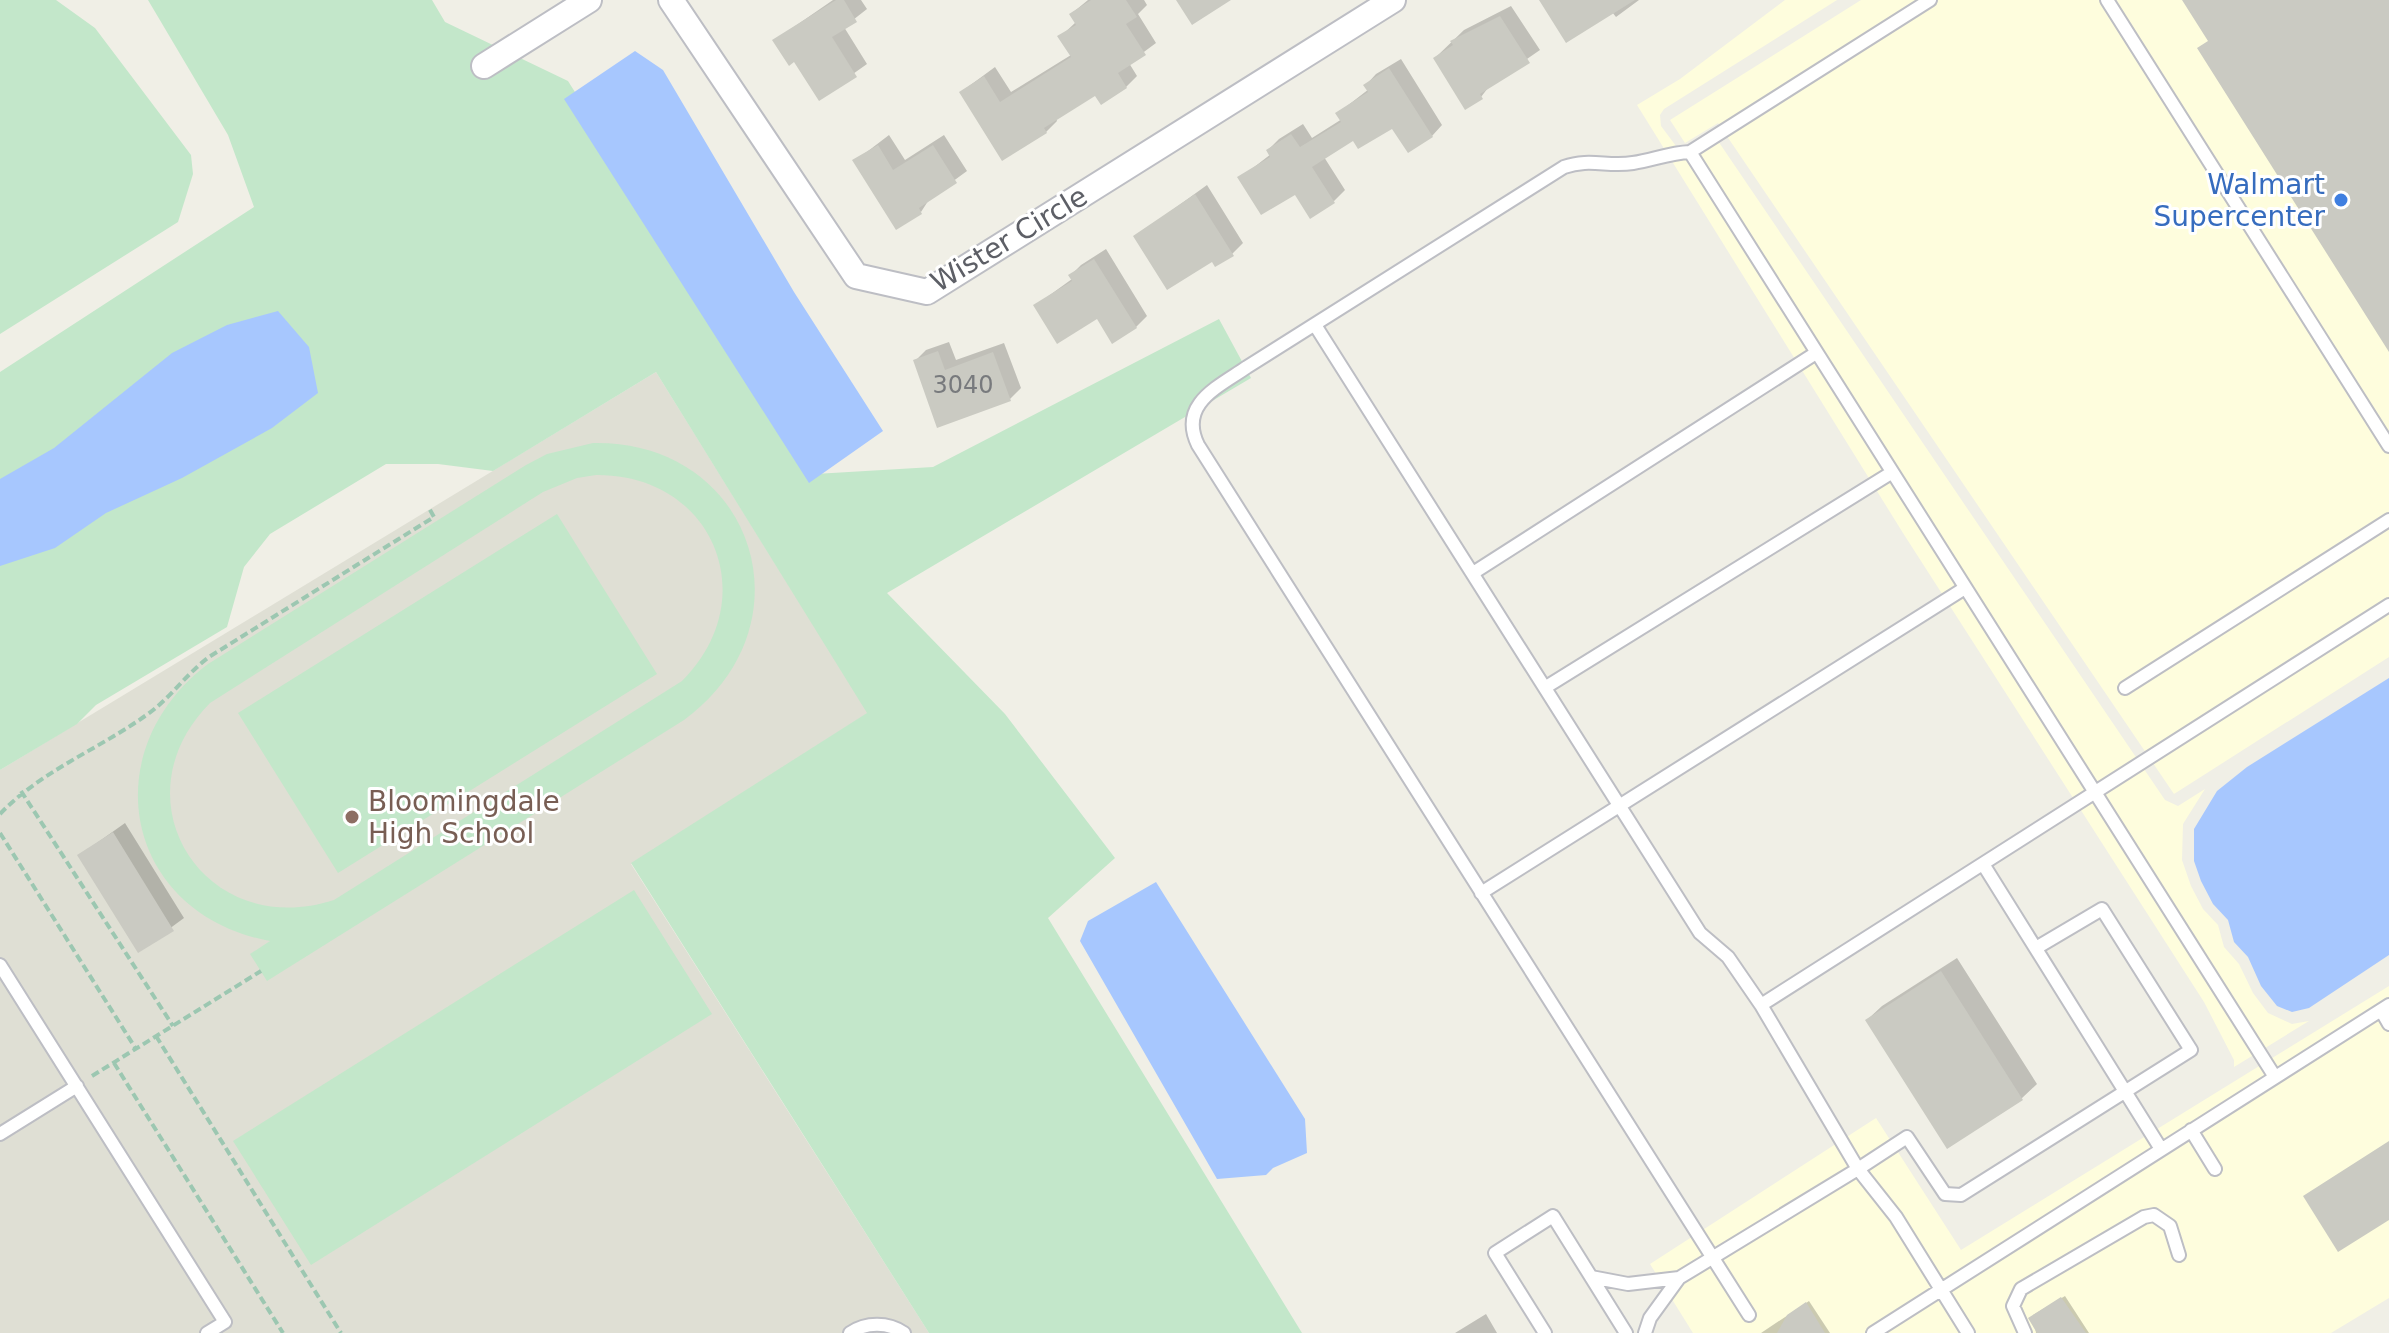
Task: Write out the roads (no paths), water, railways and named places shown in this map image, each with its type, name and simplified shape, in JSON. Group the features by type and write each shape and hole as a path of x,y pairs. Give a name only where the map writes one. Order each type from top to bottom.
{"street":[{"path":"484,66 589,0"},
{"name":"Wister Circle","path":"671,0 856,276 927,292 1393,0"}],"lane":[{"path":"1749,1315 1191,432 1199,399 1564,167 1582,161 1618,164 1665,153 1690,152 1930,0"},
{"path":"2107,0 2389,446"},
{"path":"1690,152 2275,1077"},
{"path":"1315,325 1700,933 1728,957 1761,1005 1858,1169 1896,1217 1968,1333"},
{"path":"1473,573 1816,353"},
{"path":"1546,687 1891,473"},
{"path":"2125,688 2389,520"},
{"path":"1481,893 1965,588"},
{"path":"1761,1005 2389,605"},
{"path":"1983,864 2161,1149"},
{"path":"1645,1333 1650,1318 1679,1278 1907,1137 1945,1194 1961,1195 2191,1050 2102,909 2036,948"},
{"path":"0,965 225,1322 207,1333"},
{"path":"1873,1333 2385,1008 2389,1024"},
{"path":"0,1134 77,1086"},
{"path":"2191,1130 2215,1169"},
{"path":"2025,1333 2013,1306 2021,1289 2144,1217 2154,1215 2170,1226 2179,1255"},
{"path":"1545,1333 1495,1253 1553,1216 1626,1333"},
{"path":"1591,1277 1628,1284 1679,1278"},
{"path":"850,1333 861,1326 893,1325 904,1333"}],"water":[{"path":"635,51 663,70 794,292 883,431 809,483 564,99"},
{"path":"278,311 309,347 318,393 272,428 182,478 106,513 55,548 0,566 0,479 54,448 172,353 227,325"},
{"path":"2389,678 2389,955 2309,1008 2292,1012 2277,1006 2261,986 2248,957 2234,942 2228,920 2213,904 2194,861 2194,829 2217,791 2247,767"},
{"path":"1156,882 1305,1119 1307,1153 1273,1168 1266,1175 1217,1179 1080,941 1088,921"}],"place":[{"name":"Walmart Supercenter","path":"2341,200"},
{"name":"Bloomingdale High School","path":"352,817"}]}
